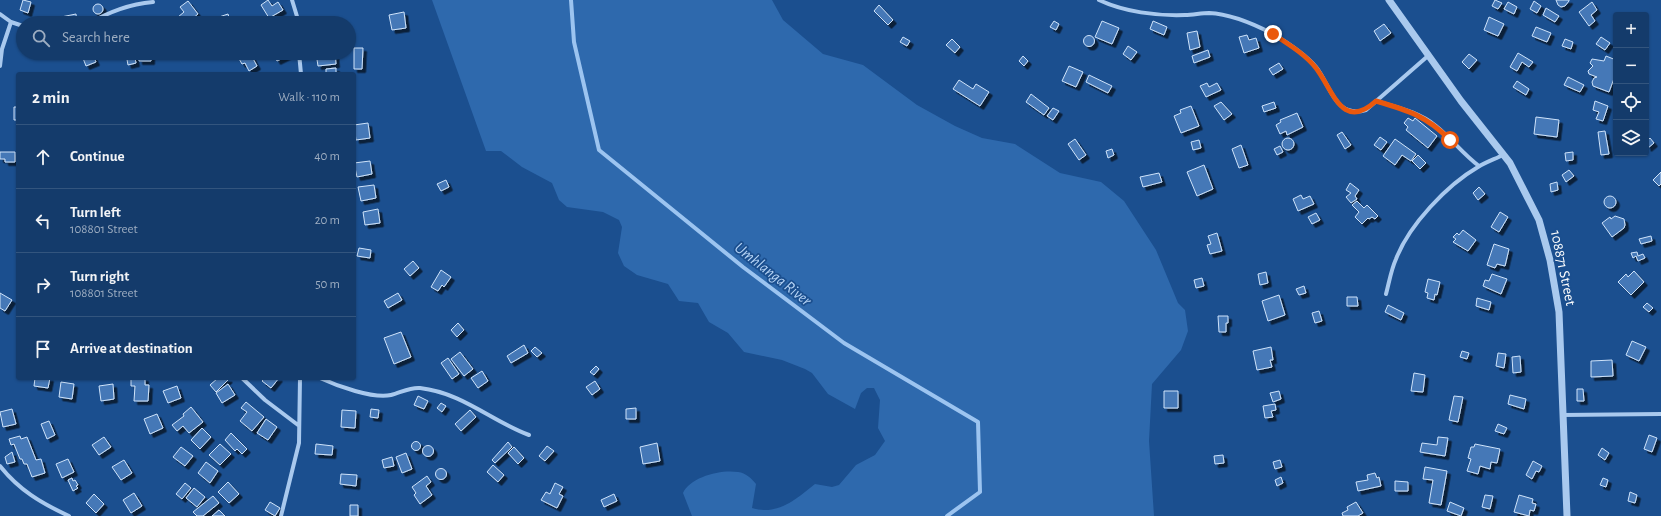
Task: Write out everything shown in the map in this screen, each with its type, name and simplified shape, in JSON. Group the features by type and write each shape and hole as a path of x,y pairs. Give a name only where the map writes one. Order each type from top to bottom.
{"street":[{"path":"292,0 297,16"},
{"path":"1099,0 1122,9 1157,14 1209,13 1227,16 1247,22 1273,34 1308,59 1319,71 1335,100 1343,108 1354,112 1366,110 1429,55"},
{"name":"108871 Street","path":"1389,0 1461,102 1510,163 1539,220 1550,260 1559,312 1567,516"},
{"path":"103,16 119,8 135,3 153,2"},
{"path":"0,14 16,24"},
{"path":"0,66 2,49 11,22"},
{"path":"299,60 300,72"},
{"path":"1376,101 1415,113 1436,126 1462,153 1479,166"},
{"path":"1386,294 1396,259 1407,238 1429,209 1462,178 1479,166 1503,155"},
{"path":"244,380 265,400 298,425"},
{"path":"281,516 299,443 298,425 300,380"},
{"path":"324,380 336,386 377,396 390,395 419,388 451,396 471,404 514,430 528,435"},
{"path":"1562,415 1661,414"},
{"path":"0,466 14,482 33,498 68,516"}],"shaded area":[{"path":"432,0 772,0 783,20 823,54 863,65 917,105 955,126 982,138 1015,144 1060,173 1101,182 1124,201 1156,250 1178,303 1185,310 1188,331 1181,350 1152,384 1149,441 1154,516 692,516 683,493 692,483 707,475 715,473 731,471 743,473 748,476 756,484 752,508 761,510 770,510 786,505 815,484 832,487 839,485 856,465 875,455 885,441 878,428 880,400 874,388 867,388 861,393 855,409 828,394 812,373 805,369 782,360 744,352 728,333 709,322 698,303 679,301 668,284 637,275 624,266 618,253 622,227 619,220 603,212 567,207 559,200 552,183 522,167 501,151 486,151"}],"building":[{"path":"23,0 31,2 28,13 20,10"},
{"path":"268,0 272,6 278,2 283,10 272,16 268,16 261,5"},
{"path":"1495,0 1502,3 1498,9 1492,6"},
{"path":"1556,0 1569,1 1565,6 1561,7 1558,5"},
{"path":"188,1 198,14 196,16 179,16 184,12 180,7"},
{"path":"1534,1 1541,6 1537,13 1530,9"},
{"path":"1508,2 1517,7 1514,14 1504,9"},
{"path":"1592,2 1597,10 1591,15 1595,21 1589,26 1579,12"},
{"path":"96,4 100,4 102,5 102,13 96,14 93,11 93,7"},
{"path":"879,5 893,20 888,25 874,11"},
{"path":"1546,8 1559,16 1555,22 1543,15"},
{"path":"404,12 406,28 392,30 389,15"},
{"path":"76,14 76,16 66,16"},
{"path":"1489,17 1504,24 1498,36 1484,30"},
{"path":"1054,21 1059,24 1056,30 1050,27"},
{"path":"1102,21 1119,28 1112,44 1095,37"},
{"path":"1153,21 1167,27 1164,35 1150,29"},
{"path":"1384,24 1391,33 1380,41 1374,31"},
{"path":"1536,27 1551,33 1547,42 1532,36"},
{"path":"1197,31 1200,47 1190,50 1187,33"},
{"path":"1089,35 1093,37 1095,41 1093,45 1089,47 1085,45 1083,41 1085,37"},
{"path":"1247,35 1249,40 1256,38 1259,48 1244,53 1239,37"},
{"path":"903,37 910,41 907,46 900,42"},
{"path":"1601,37 1610,43 1605,50 1596,44"},
{"path":"952,39 960,47 955,53 946,45"},
{"path":"1565,39 1573,42 1571,49 1562,46"},
{"path":"1128,46 1137,52 1131,60 1123,54"},
{"path":"356,48 363,48 362,69 354,69"},
{"path":"1208,50 1210,57 1194,63 1192,56"},
{"path":"1518,53 1533,62 1529,67 1522,62 1517,71 1510,67"},
{"path":"1469,54 1477,60 1469,69 1462,62"},
{"path":"1023,56 1028,61 1024,66 1019,61"},
{"path":"1606,56 1613,59 1613,81 1609,92 1593,86 1592,82 1594,78 1597,77 1589,74 1588,71 1593,66 1590,63 1592,59 1604,61"},
{"path":"84,60 95,60 96,62 86,66"},
{"path":"127,60 135,60 136,63 128,65"},
{"path":"139,60 151,60 151,61"},
{"path":"240,60 254,60 257,66 249,71 245,63 242,64"},
{"path":"317,60 336,60 336,64 318,66"},
{"path":"1279,63 1283,69 1273,75 1269,69"},
{"path":"1069,66 1083,72 1076,87 1062,81"},
{"path":"336,68 336,72 326,72 326,69"},
{"path":"1089,75 1112,86 1108,93 1086,82"},
{"path":"1568,77 1584,85 1580,92 1564,85"},
{"path":"959,80 973,89 976,84 989,92 980,106 953,89"},
{"path":"1517,81 1529,89 1526,95 1513,87"},
{"path":"1207,83 1209,87 1217,83 1221,90 1206,97 1200,86"},
{"path":"1031,94 1049,108 1044,115 1026,102"},
{"path":"1595,101 1608,106 1603,121 1596,119 1599,112 1593,110"},
{"path":"1221,102 1232,114 1224,120 1214,106"},
{"path":"1274,102 1276,108 1264,112 1262,106"},
{"path":"1191,106 1199,126 1181,133 1174,116 1181,113 1180,110"},
{"path":"14,107 16,107 16,120 14,120"},
{"path":"1053,108 1059,111 1053,120 1047,116"},
{"path":"1297,113 1303,127 1287,135 1286,131 1280,134 1276,125 1281,122 1280,120"},
{"path":"1536,117 1559,120 1557,137 1534,134"},
{"path":"1408,118 1413,121 1415,118 1437,136 1428,148 1406,130 1408,127 1404,123"},
{"path":"368,123 370,138 356,140 356,125"},
{"path":"1605,131 1609,154 1601,155 1598,132"},
{"path":"1342,132 1351,145 1345,149 1337,135"},
{"path":"1380,137 1387,142 1381,150 1374,145"},
{"path":"1288,138 1292,140 1294,144 1292,148 1288,150 1284,148 1282,144 1284,140"},
{"path":"1650,138 1654,143 1649,147"},
{"path":"1075,139 1086,155 1079,160 1068,144"},
{"path":"1395,139 1416,154 1411,161 1402,155 1395,165 1383,156"},
{"path":"1199,140 1201,148 1193,150 1191,142"},
{"path":"1241,145 1248,165 1239,168 1232,149"},
{"path":"1280,146 1283,152 1277,155 1274,149"},
{"path":"1112,149 1114,155 1108,158 1106,151"},
{"path":"0,152 15,152 15,162 5,162 5,159 0,159"},
{"path":"1573,152 1573,160 1566,161 1565,153"},
{"path":"1418,155 1426,163 1420,169 1412,161"},
{"path":"370,161 372,174 357,177 356,163"},
{"path":"1204,165 1213,189 1197,196 1187,172"},
{"path":"1569,170 1574,176 1566,182 1562,175"},
{"path":"1661,172 1661,184 1659,186 1653,180"},
{"path":"1159,173 1162,182 1143,187 1140,177"},
{"path":"446,180 449,187 441,191 437,184"},
{"path":"1557,182 1558,190 1551,192 1550,184"},
{"path":"1350,183 1359,190 1355,196 1357,199 1351,203 1346,197 1351,193 1346,190"},
{"path":"374,185 376,198 361,201 358,187"},
{"path":"1479,187 1485,194 1478,200 1473,193"},
{"path":"1301,195 1303,199 1310,196 1314,204 1298,211 1293,199"},
{"path":"1608,196 1612,196 1616,202 1612,208 1608,208 1604,204 1604,200"},
{"path":"1357,201 1364,208 1367,205 1378,216 1375,219 1372,217 1369,219 1368,218 1362,224 1355,217 1359,212 1352,205"},
{"path":"378,209 380,223 365,225 363,212"},
{"path":"1500,212 1508,217 1499,232 1491,227"},
{"path":"1316,213 1320,220 1312,224 1308,217"},
{"path":"1615,216 1624,219 1625,225 1624,228 1612,237 1602,223 1610,217 1611,219"},
{"path":"1463,230 1476,240 1468,251 1453,242 1456,239 1453,237 1457,233 1459,235"},
{"path":"1217,233 1222,251 1210,254 1207,245 1211,244 1208,236"},
{"path":"1651,236 1652,241 1641,244 1639,239"},
{"path":"1494,244 1509,249 1505,266 1497,264 1495,268 1487,265"},
{"path":"359,248 371,250 370,258 357,256"},
{"path":"1637,252 1638,256 1643,254 1645,258 1638,261 1636,256 1633,258 1631,253"},
{"path":"413,261 419,268 410,276 404,269"},
{"path":"441,270 451,277 444,287 442,285 438,291 431,287"},
{"path":"1634,271 1644,282 1631,295 1618,282 1626,274 1628,277"},
{"path":"1266,272 1268,283 1260,285 1258,274"},
{"path":"1492,274 1507,279 1501,294 1483,286 1485,280 1489,281"},
{"path":"1202,278 1204,286 1196,288 1194,280"},
{"path":"1428,279 1440,282 1437,295 1435,294 1434,300 1427,298 1428,293 1425,292"},
{"path":"1304,286 1306,293 1299,295 1296,289"},
{"path":"0,293 12,300 5,311 0,308"},
{"path":"398,293 402,300 388,308 384,301"},
{"path":"1279,295 1285,315 1268,321 1262,301"},
{"path":"1347,297 1357,297 1358,306 1347,306"},
{"path":"1477,298 1491,302 1489,310 1476,306"},
{"path":"1647,303 1653,308 1649,312 1643,307"},
{"path":"1388,305 1404,313 1401,320 1385,312"},
{"path":"1319,311 1322,321 1315,323 1312,313"},
{"path":"1218,316 1228,316 1226,332 1219,332"},
{"path":"458,323 464,330 457,337 451,330"},
{"path":"401,332 411,357 394,364 384,338"},
{"path":"1632,341 1646,347 1639,361 1626,355"},
{"path":"524,345 528,353 511,363 507,356"},
{"path":"535,347 542,353 537,357 531,351"},
{"path":"1271,347 1273,360 1270,360 1272,367 1257,370 1253,351"},
{"path":"1462,351 1469,353 1467,359 1460,357"},
{"path":"460,352 473,369 464,376 451,359"},
{"path":"1498,353 1506,354 1504,368 1496,366"},
{"path":"1520,356 1521,372 1513,373 1512,357"},
{"path":"448,358 459,374 452,379 441,363"},
{"path":"1612,360 1613,376 1591,377 1591,361"},
{"path":"596,366 599,369 594,375 590,372"},
{"path":"482,371 488,381 478,388 471,378"},
{"path":"1414,373 1425,375 1423,392 1411,391"},
{"path":"35,380 50,380 48,388 34,386"},
{"path":"131,380 145,380 145,385 149,385 148,401 134,401 135,386 131,386"},
{"path":"216,380 228,380 216,392 210,385"},
{"path":"263,380 277,380 271,388 262,381"},
{"path":"595,381 600,389 592,395 586,387"},
{"path":"61,382 74,384 72,399 59,397"},
{"path":"113,384 114,399 101,401 99,386"},
{"path":"228,384 235,395 222,403 216,393"},
{"path":"177,386 181,398 168,403 163,391"},
{"path":"1577,389 1583,389 1584,401 1577,401"},
{"path":"1164,391 1178,391 1178,408 1164,408"},
{"path":"1279,391 1281,399 1273,402 1270,393"},
{"path":"1510,395 1526,399 1524,409 1508,404"},
{"path":"418,396 428,401 424,409 414,405"},
{"path":"1454,396 1463,397 1458,422 1449,420"},
{"path":"246,402 264,417 252,431 240,421 247,412 241,408"},
{"path":"441,403 446,406 442,412 437,408"},
{"path":"1275,404 1276,410 1271,411 1273,417 1265,418 1263,406"},
{"path":"191,407 203,422 189,433 183,426 177,431 172,425 184,416 183,414"},
{"path":"636,408 636,419 626,419 626,409"},
{"path":"12,409 16,424 3,427 0,412"},
{"path":"371,409 379,410 378,418 370,417"},
{"path":"342,410 356,411 355,428 341,427"},
{"path":"470,410 476,417 461,431 455,424"},
{"path":"157,414 163,428 150,434 144,419"},
{"path":"266,419 277,427 268,440 257,433"},
{"path":"49,421 55,435 47,439 41,424"},
{"path":"1498,424 1507,428 1504,434 1495,431"},
{"path":"202,428 211,437 200,449 191,440"},
{"path":"231,433 247,449 242,454 237,449 235,451 225,440"},
{"path":"1649,435 1657,438 1652,452 1644,449"},
{"path":"20,436 21,439 27,437 36,460 41,459 45,473 32,477 27,464 24,464 22,459 20,459 14,444 11,445 9,439"},
{"path":"104,437 111,447 99,455 92,445"},
{"path":"1438,437 1448,438 1445,456 1420,452 1422,443 1437,445"},
{"path":"414,442 418,442 420,446 418,450 414,450 412,448 412,444"},
{"path":"508,442 512,447 495,463 492,460"},
{"path":"657,443 660,461 643,464 640,447"},
{"path":"220,444 231,454 220,465 209,455"},
{"path":"316,444 333,446 332,455 315,454"},
{"path":"1475,444 1500,449 1497,463 1491,462 1490,469 1480,466 1478,474 1467,471 1471,459 1468,458 1471,447 1474,447"},
{"path":"426,446 430,446 432,447 432,455 426,456 423,453 423,449"},
{"path":"547,446 554,451 545,461 539,456"},
{"path":"181,447 193,456 185,466 173,457"},
{"path":"514,447 524,458 518,464 508,453"},
{"path":"1602,448 1609,453 1605,460 1598,455"},
{"path":"12,452 15,462 7,464 5,457"},
{"path":"406,453 412,469 402,473 396,457"},
{"path":"1223,455 1224,463 1215,464 1214,456"},
{"path":"392,457 394,466 384,468 382,460"},
{"path":"68,459 74,472 62,478 56,464"},
{"path":"124,460 132,473 121,480 112,467"},
{"path":"1280,460 1282,467 1275,469 1273,462"},
{"path":"1533,461 1542,466 1539,472 1536,471 1532,479 1526,475"},
{"path":"206,462 218,471 210,483 198,473"},
{"path":"493,465 504,475 498,482 487,472"},
{"path":"1425,467 1447,471 1441,505 1429,503 1433,480 1423,479"},
{"path":"439,469 443,469 445,470 445,478 439,479 436,476 436,472"},
{"path":"1375,473 1377,478 1379,477 1381,486 1358,491 1356,482 1368,480 1367,475"},
{"path":"341,474 357,475 356,486 340,484"},
{"path":"427,476 431,482 426,486 432,495 420,504 414,495 416,493 412,487"},
{"path":"1281,477 1283,483 1277,486 1275,480"},
{"path":"72,478 78,485 76,486 78,488 73,491 68,480"},
{"path":"1603,478 1608,480 1606,487 1600,485"},
{"path":"1395,481 1408,482 1408,491 1395,491"},
{"path":"228,482 239,494 229,503 218,492"},
{"path":"185,483 191,488 182,499 176,494"},
{"path":"555,483 563,487 559,494 563,496 557,508 541,500 546,492 550,494"},
{"path":"194,488 205,497 197,507 186,498"},
{"path":"1630,492 1637,495 1635,503 1628,501"},
{"path":"134,493 142,506 131,513 123,500"},
{"path":"94,494 104,504 96,513 86,503"},
{"path":"614,494 617,501 604,507 601,500"},
{"path":"1485,495 1493,496 1490,509 1482,507"},
{"path":"1519,495 1533,499 1532,503 1536,504 1534,511 1530,510 1529,516 1514,512"},
{"path":"213,496 219,503 203,516 197,516 193,512"},
{"path":"270,502 280,508 275,516 265,510"},
{"path":"1356,502 1363,513 1358,516 1343,516 1342,513 1348,510 1347,507"},
{"path":"1450,502 1464,508 1461,516 1447,511"},
{"path":"350,505 358,505 358,516 350,516"},
{"path":"219,510 225,516 212,516"}],"waterway":[{"name":"Umhlanga River","path":"571,0 574,42 599,150 743,267 844,343 978,422 980,492 947,516"}],"route":[{"path":"1273,34 1308,59 1321,75 1335,100 1343,108 1354,112 1360,112 1366,110 1376,101 1400,108 1415,113 1436,126 1450,140"}]}
